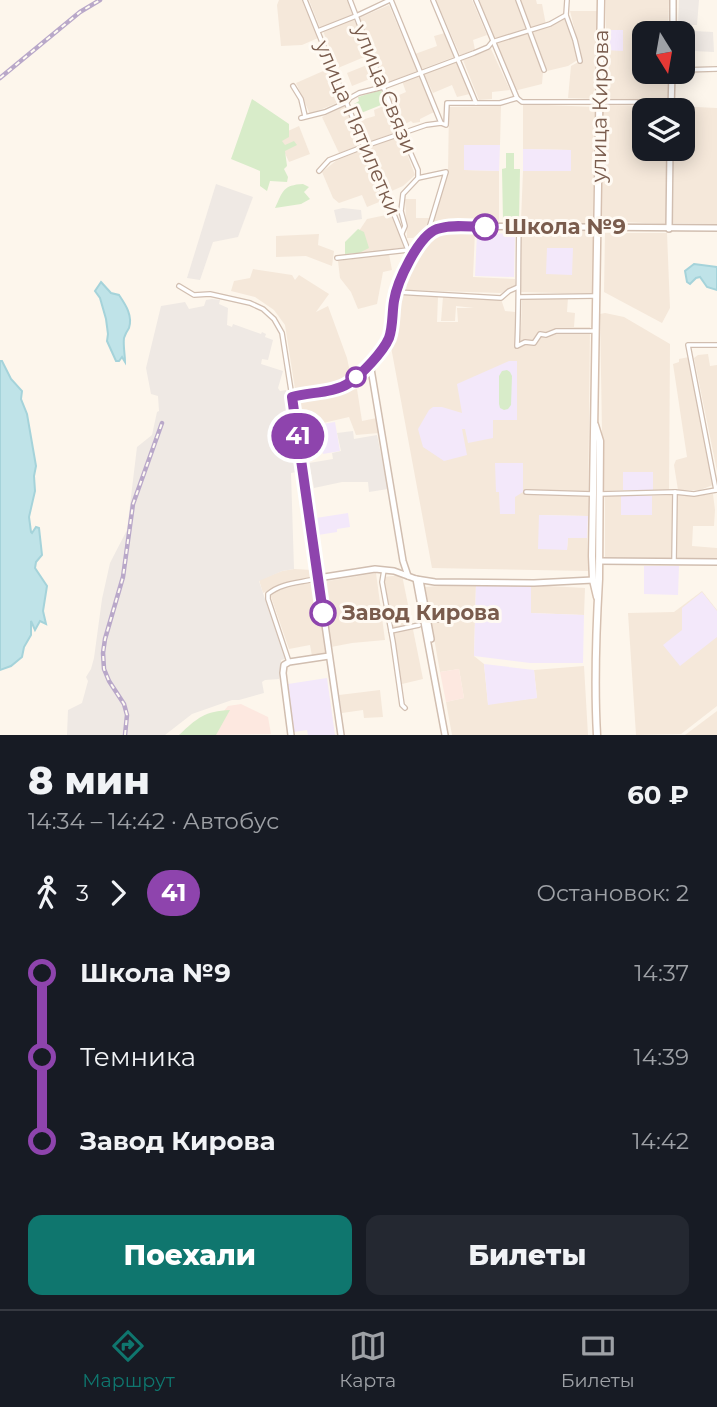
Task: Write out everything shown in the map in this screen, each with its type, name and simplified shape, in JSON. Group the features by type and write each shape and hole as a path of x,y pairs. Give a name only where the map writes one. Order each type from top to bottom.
{"main road":[{"name":"улица Кирова","path":"597,735 595,423 601,0"}],"street":[{"name":"улица Пятилетки","path":"305,0 385,198 411,251"},
{"name":"улица Связи","path":"350,0 418,170 418,178"},
{"path":"317,31 390,0 441,123"},
{"path":"433,0 476,103"},
{"path":"476,0 517,98 522,102 632,103"},
{"path":"518,0 544,70"},
{"path":"567,0 566,15 580,61"},
{"path":"673,0 673,21"},
{"path":"293,86 301,99 303,117 325,112 359,93 421,73 488,47 492,42 530,32 566,15"},
{"path":"695,70 717,69"},
{"path":"319,171 329,160 365,146 426,125 446,125 447,103 500,103 517,98"},
{"path":"669,229 670,161"},
{"path":"402,233 405,226 401,211 402,194 418,178 446,172 430,232"},
{"path":"292,397 346,385 384,347 389,337 396,292 411,251 430,232 449,226 717,228"},
{"path":"519,227 517,346 525,342 534,343 540,334 556,331 596,331"},
{"path":"337,258 411,251"},
{"path":"179,286 194,295 210,294 250,303 272,317 282,333 341,735"},
{"path":"396,292 501,298 518,287"},
{"path":"519,297 597,296"},
{"path":"526,492 694,494 716,490 688,345 717,345"},
{"path":"370,363 403,561 408,576"},
{"path":"674,562 675,492"},
{"path":"394,570 399,569 403,561"},
{"path":"596,561 717,562"},
{"path":"289,662 268,594 290,584 375,569 394,570 418,580 433,582 534,583 596,579"},
{"path":"384,569 382,582 402,705 405,708"},
{"path":"418,580 424,597 441,702"},
{"path":"418,580 447,735"},
{"path":"424,597 426,587 433,582"},
{"path":"437,620 454,617"},
{"path":"391,631 419,625"},
{"path":"291,735 284,665 329,656"}],"shaded area":[{"path":"279,0 302,0 318,38 302,45 281,46 277,5"},
{"path":"309,0 347,0 353,15 320,28"},
{"path":"436,0 472,0 487,35 473,40 475,50 460,55"},
{"path":"479,0 515,0 526,30 495,40"},
{"path":"520,0 536,0 537,4 542,4 546,25 531,30"},
{"path":"606,0 669,0 668,21 632,21 632,84 668,84 668,98 602,99 605,50 623,50 623,31 606,30"},
{"path":"679,0 699,0 697,25 695,21 678,21"},
{"path":"389,5 417,71 385,84 359,18"},
{"path":"570,11 597,11 596,99 568,98 571,66 582,60"},
{"path":"564,18 579,59 568,66 547,71 533,32"},
{"path":"354,19 369,55 338,68 323,31"},
{"path":"606,30 623,30 623,51 605,50"},
{"path":"695,31 713,32 714,52 695,51"},
{"path":"445,33 454,57 422,69 415,54 437,46 434,36"},
{"path":"528,33 543,72 542,84 514,91 495,42"},
{"path":"491,49 510,90 492,92 492,99 479,100 463,60"},
{"path":"456,60 470,94 457,97 452,85 433,93 424,74"},
{"path":"372,63 377,76 352,86 347,73"},
{"path":"330,68 344,100 310,114 296,83"},
{"path":"419,74 434,112 420,119 420,122 411,121 401,126 390,99 406,92 402,81"},
{"path":"388,104 399,131 367,143 358,121 375,116 374,110"},
{"path":"523,104 595,107 593,224 521,221 523,171 570,171 571,150 523,149"},
{"path":"603,105 632,105 632,161 668,161 666,224 602,221"},
{"path":"345,106 361,145 339,153 322,117"},
{"path":"501,106 500,145 464,146 464,170 499,171 499,222 446,223 433,226 432,221 448,173 449,107"},
{"path":"695,107 717,108 717,224 673,223 674,161 695,161"},
{"path":"299,126 310,154 289,162 277,136"},
{"path":"400,135 415,175 403,186 387,193 369,146"},
{"path":"464,145 500,145 499,171 464,170"},
{"path":"523,149 571,150 571,171 523,171"},
{"path":"363,150 384,200 367,207 362,195 339,203 333,198 322,172 337,160"},
{"path":"216,184 253,197 238,237 213,242 200,280 187,278"},
{"path":"405,199 416,199 416,218 429,218 427,227 413,238 407,238"},
{"path":"334,210 361,210 362,219 337,223"},
{"path":"391,214 406,247 356,255 351,243 367,219"},
{"path":"521,230 594,231 593,294 520,292"},
{"path":"439,231 475,232 473,277 515,279 516,285 501,293 406,290 409,269 425,240"},
{"name":"Школа №9","path":"477,233 515,234 514,277 475,276"},
{"path":"605,233 667,233 670,308 662,323 604,292"},
{"path":"319,234 318,245 334,251 332,266 306,256 276,257 276,236"},
{"path":"547,248 573,248 572,275 546,274"},
{"path":"389,254 392,270 383,272 377,304 358,309 351,292 340,278 338,261"},
{"path":"253,269 292,275 295,280 299,275 329,294 316,312 328,306 351,377 342,383 295,389 285,325 274,310 255,297 231,291 234,281 250,278"},
{"path":"398,295 438,297 437,322 458,322 457,308 474,308 456,306 455,321 441,321 443,297 501,299 505,311 515,312 515,343 521,328 522,298 568,298 567,312 575,313 574,327 590,327 588,516 539,515 567,550 568,538 587,538 588,571 432,568 391,347 396,330","holes":["517,361 517,419 493,420"]},
{"path":"206,300 220,300 219,304 228,308 227,325 232,327 233,324 261,334 262,332 266,334 265,337 273,340 268,360 262,359 261,364 283,371 278,388 280,391 286,390 296,472 291,473 294,569 259,581 285,659 281,660 279,679 262,682 264,693 232,700 192,714 165,735 67,735 68,710 82,703 88,681 86,677 94,658 110,563 127,530 137,447 152,435 159,411 158,396 151,394 146,368 161,306 185,302 189,309 204,306"},
{"path":"600,314 624,317 670,344 669,491 653,490 653,472 623,472 623,490 603,491"},
{"path":"708,354 710,366 717,365 717,471 694,358"},
{"path":"689,357 713,485 700,490 678,490 674,465 676,460 687,457 673,364 679,362 679,359"},
{"path":"509,361 517,361 517,420 493,420 493,438 468,443 465,429 462,429 467,455 444,461 423,447 418,429 429,410 442,407 462,413 457,384"},
{"path":"357,389 362,421 377,418 379,433 356,435 349,417 319,424 319,439 302,442 298,399"},
{"path":"335,422 340,451 323,454 317,425"},
{"path":"353,431 354,439 377,435 388,489 369,492 368,482 342,482 314,488 309,463 333,459 332,453 341,451 337,433"},
{"path":"495,463 523,463 523,492 515,497 515,514 500,514"},
{"path":"623,472 653,472 653,490 623,490"},
{"path":"713,494 714,526 693,526 692,546 717,548 717,560 676,559 677,495"},
{"path":"605,495 621,496 622,515 652,515 652,496 673,495 672,559 605,558"},
{"path":"621,496 652,496 652,515 621,515"},
{"path":"348,513 350,527 318,535 316,518"},
{"path":"539,515 588,516 587,538 568,538 567,550 538,549"},
{"path":"644,566 679,566 678,595 644,594"},
{"path":"294,569 312,570 314,578 263,593 259,580"},
{"path":"376,573 385,640 331,647 322,582"},
{"path":"402,575 423,679 402,684 383,577"},
{"path":"315,581 326,655 312,656 310,645 289,649 270,594"},
{"path":"476,583 474,656 484,664 488,704 537,698 534,670 584,666 588,735 452,735 446,702 464,698 459,669 440,672 425,587"},
{"path":"476,583 531,585 531,613 584,615 583,663 530,663 474,656"},
{"path":"531,585 585,588 584,615 531,613"},
{"path":"702,591 717,610 717,706 681,734 636,735 628,613 674,612"},
{"path":"702,592 717,611 717,637 680,666 663,645 682,630 682,608"},
{"path":"484,664 534,670 537,698 488,705"},
{"path":"459,669 464,698 446,702 440,672"},
{"path":"327,678 335,735 308,735 307,730 294,732 288,684"},
{"path":"380,690 383,717 364,718 363,710 342,713 339,695"},
{"path":"241,704 268,717 271,734 213,735 217,719 228,706"},
{"path":"717,711 717,735 685,735"}],"green space":[{"path":"381,90 386,103 356,115 354,104 359,101 358,97"},
{"path":"252,99 289,124 289,137 282,141 285,145 294,141 297,145 285,151 287,166 284,169 287,182 270,181 267,191 260,186 260,171 231,159"},
{"path":"506,153 514,153 514,169 520,169 519,222 503,222 502,169 506,168"},
{"path":"303,184 309,187 304,192 310,199 301,204 275,208 284,190"},
{"path":"358,229 364,232 369,248 359,253 345,254 345,242"},
{"path":"507,370 512,376 511,405 504,410 499,404 499,376 502,371"},
{"path":"230,710 216,735 179,735 202,716"}],"water":[{"path":"694,264 717,267 717,290 707,287 700,277 690,284 687,282 685,271"},
{"path":"101,282 111,293 119,295 129,314 129,328 124,338 125,362 122,357 116,361 107,341 106,319 95,291"},
{"path":"0,361 22,391 21,399 27,414 36,466 35,491 29,517 31,532 36,527 39,528 42,555 35,568 47,586 43,611 46,624 40,621 35,630 31,621 31,635 22,657 11,666 0,670"}],"railway":[{"path":"0,78 80,12 100,0"},
{"path":"125,735 127,715 124,704 104,669 103,653 123,577 133,504 162,423"}],"bus line":[{"name":"41","path":"323,613 292,397 346,385 384,347 389,337 396,292 414,252 427,235 449,226 485,227"}],"place":[{"name":"Школа №9","path":"485,227"},
{"name":"Завод Кирова","path":"323,613"}]}
